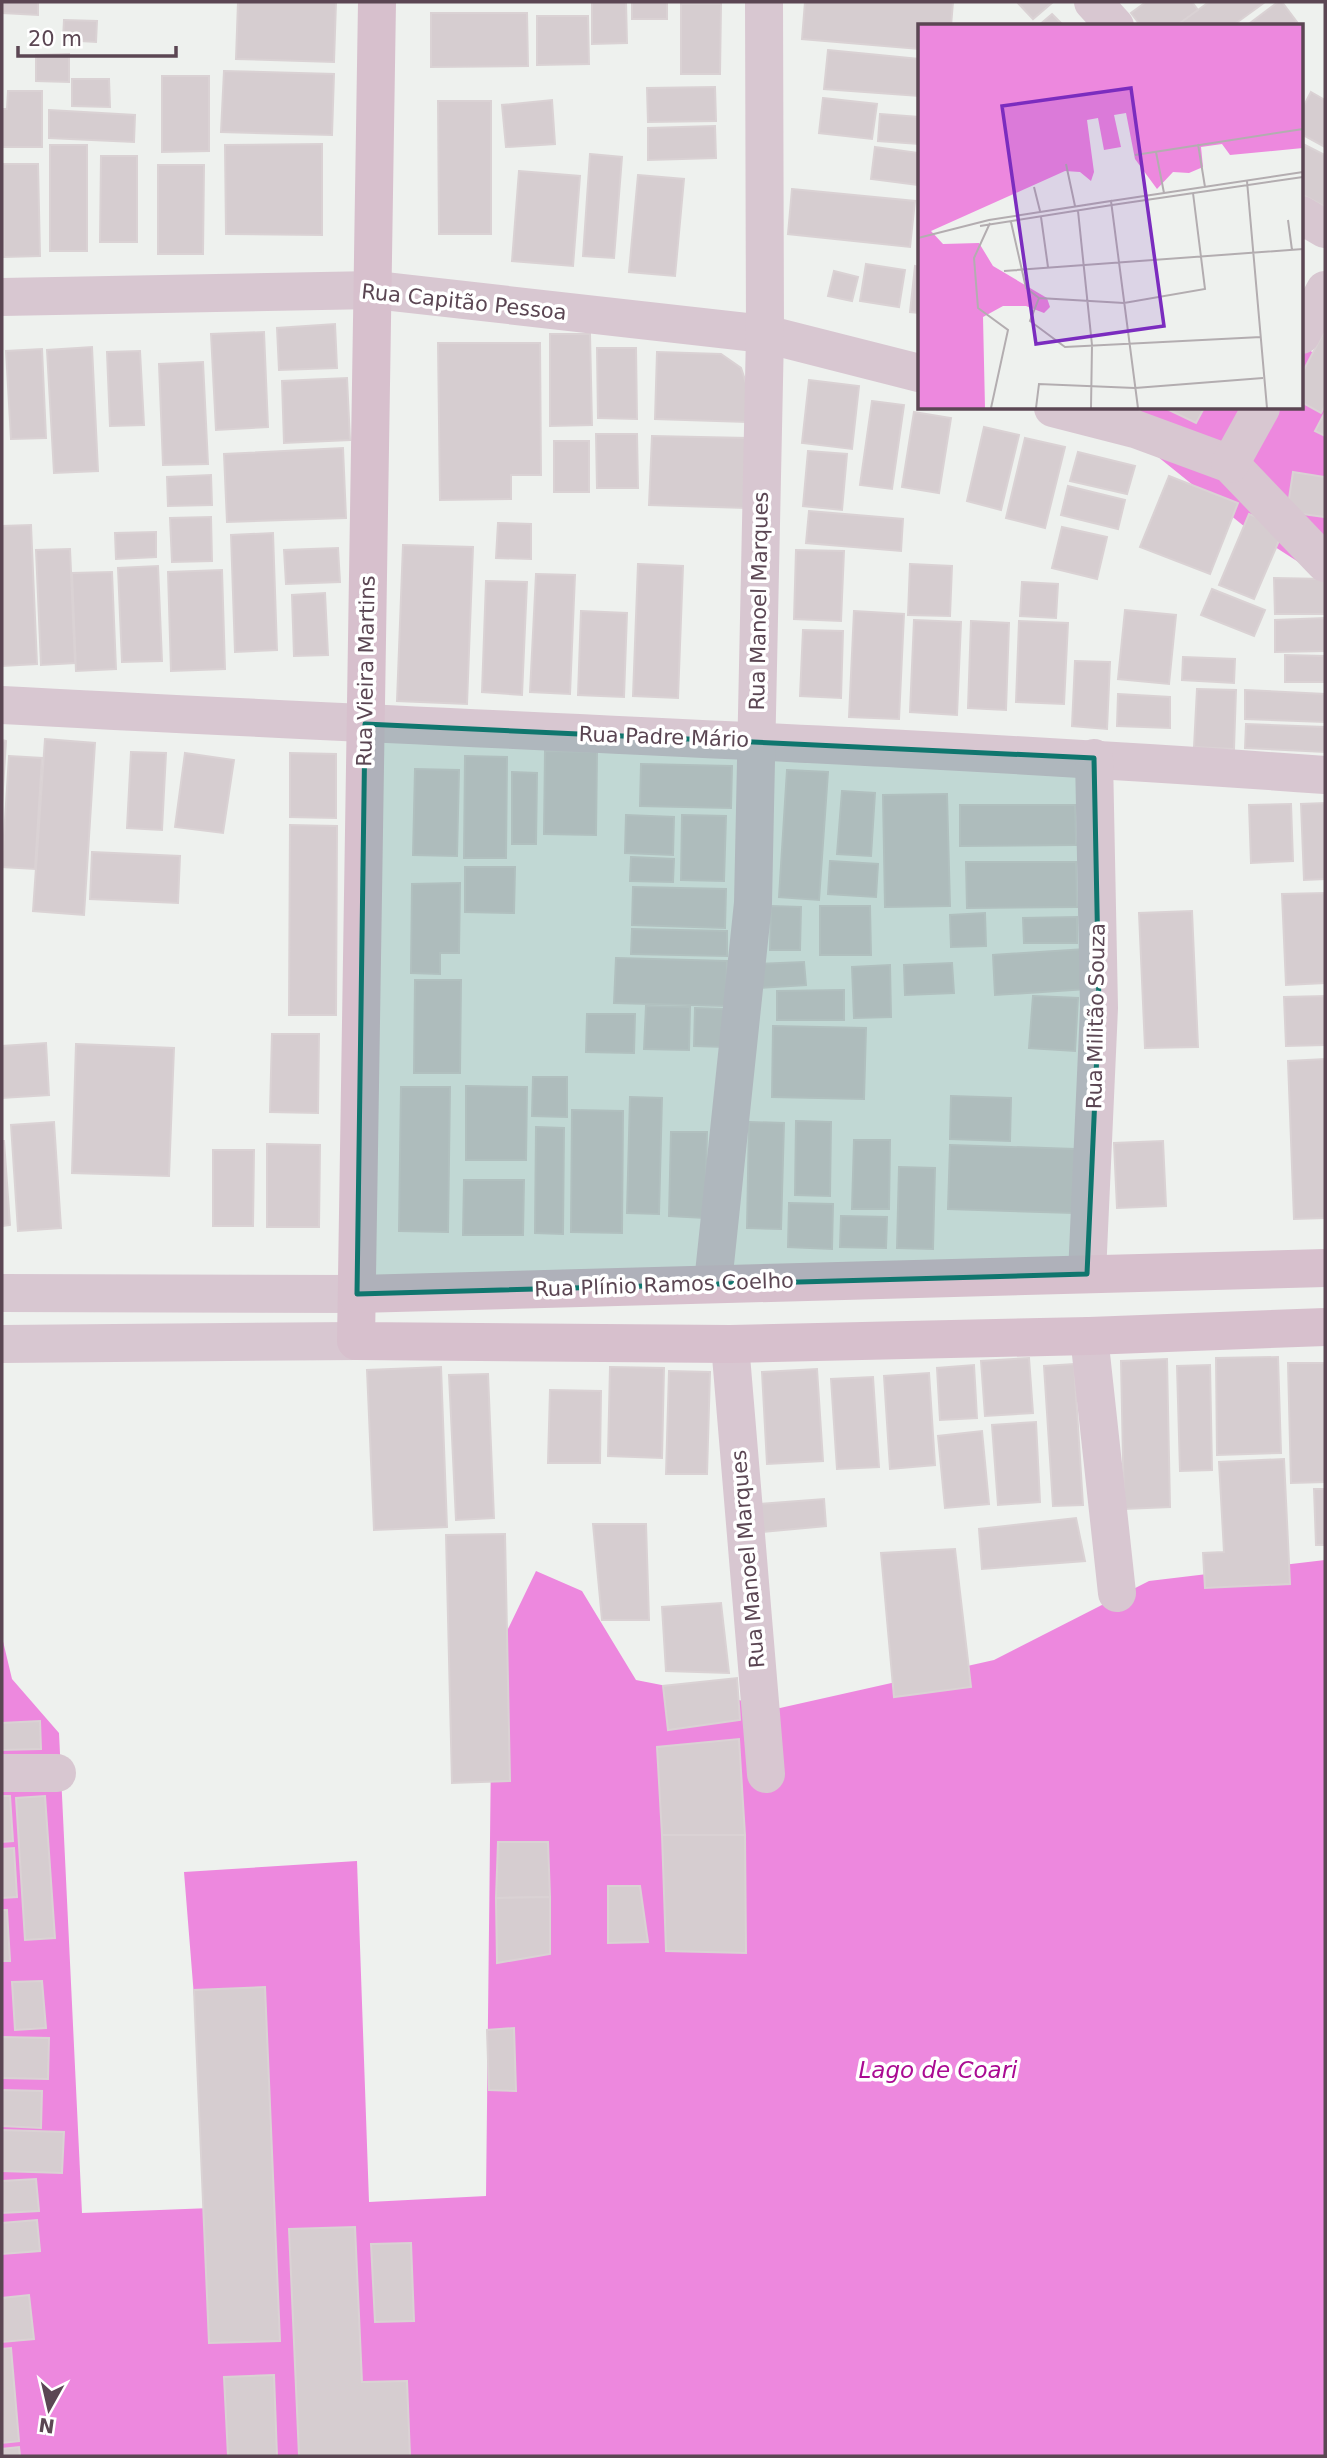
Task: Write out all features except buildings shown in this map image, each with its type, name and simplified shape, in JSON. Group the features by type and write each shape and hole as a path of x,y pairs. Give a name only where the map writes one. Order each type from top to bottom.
{"main road":[{"name":"Rua Vieira Martins","path":"356,1341 377,2"},
{"name":"Rua Plínio Ramos Coelho","path":"357,1294 1325,1268"},
{"path":"356,1341 730,1344 1089,1336 1325,1327"}],"street":[{"name":"Rua Manoel Marques","path":"713,1283 753,903 765,334 764,2"},
{"path":"1093,2 1113,24"},
{"path":"1302,216 1325,229"},
{"name":"Rua Capitão Pessoa","path":"2,297 374,290 765,334 918,373"},
{"path":"1302,333 1325,290"},
{"path":"1061,410 1135,429 1230,464 1325,563"},
{"path":"1230,464 1260,410"},
{"name":"Rua Padre Mário","path":"2,705 1094,758 1325,775"},
{"name":"Rua Militão Souza","path":"1087,1274 1099,1008 1094,758"},
{"name":"Rua Plínio Ramos Coelho","path":"2,1293 357,1294"},
{"path":"1089,1336 1117,1592"},
{"path":"2,1343 356,1341"},
{"name":"Rua Manoel Marques","path":"730,1344 766,1774"},
{"path":"2,1773 57,1773"}],"highlighted area":[{"path":"365,724 1094,758 1099,1008 1087,1274 357,1294"}],"water":[{"path":"1302,343 1325,364 1325,579 1250,531 1147,448 1140,410 1302,410"},
{"name":"Lago de Coari","path":"1325,1560 1325,2456 2,2456 2,1637 12,1679 59,1733 82,2213 211,2208 184,1872 357,1861 369,2202 486,2196 492,1662 536,1571 582,1591 636,1680 780,1708 994,1660 1149,1581"}]}
